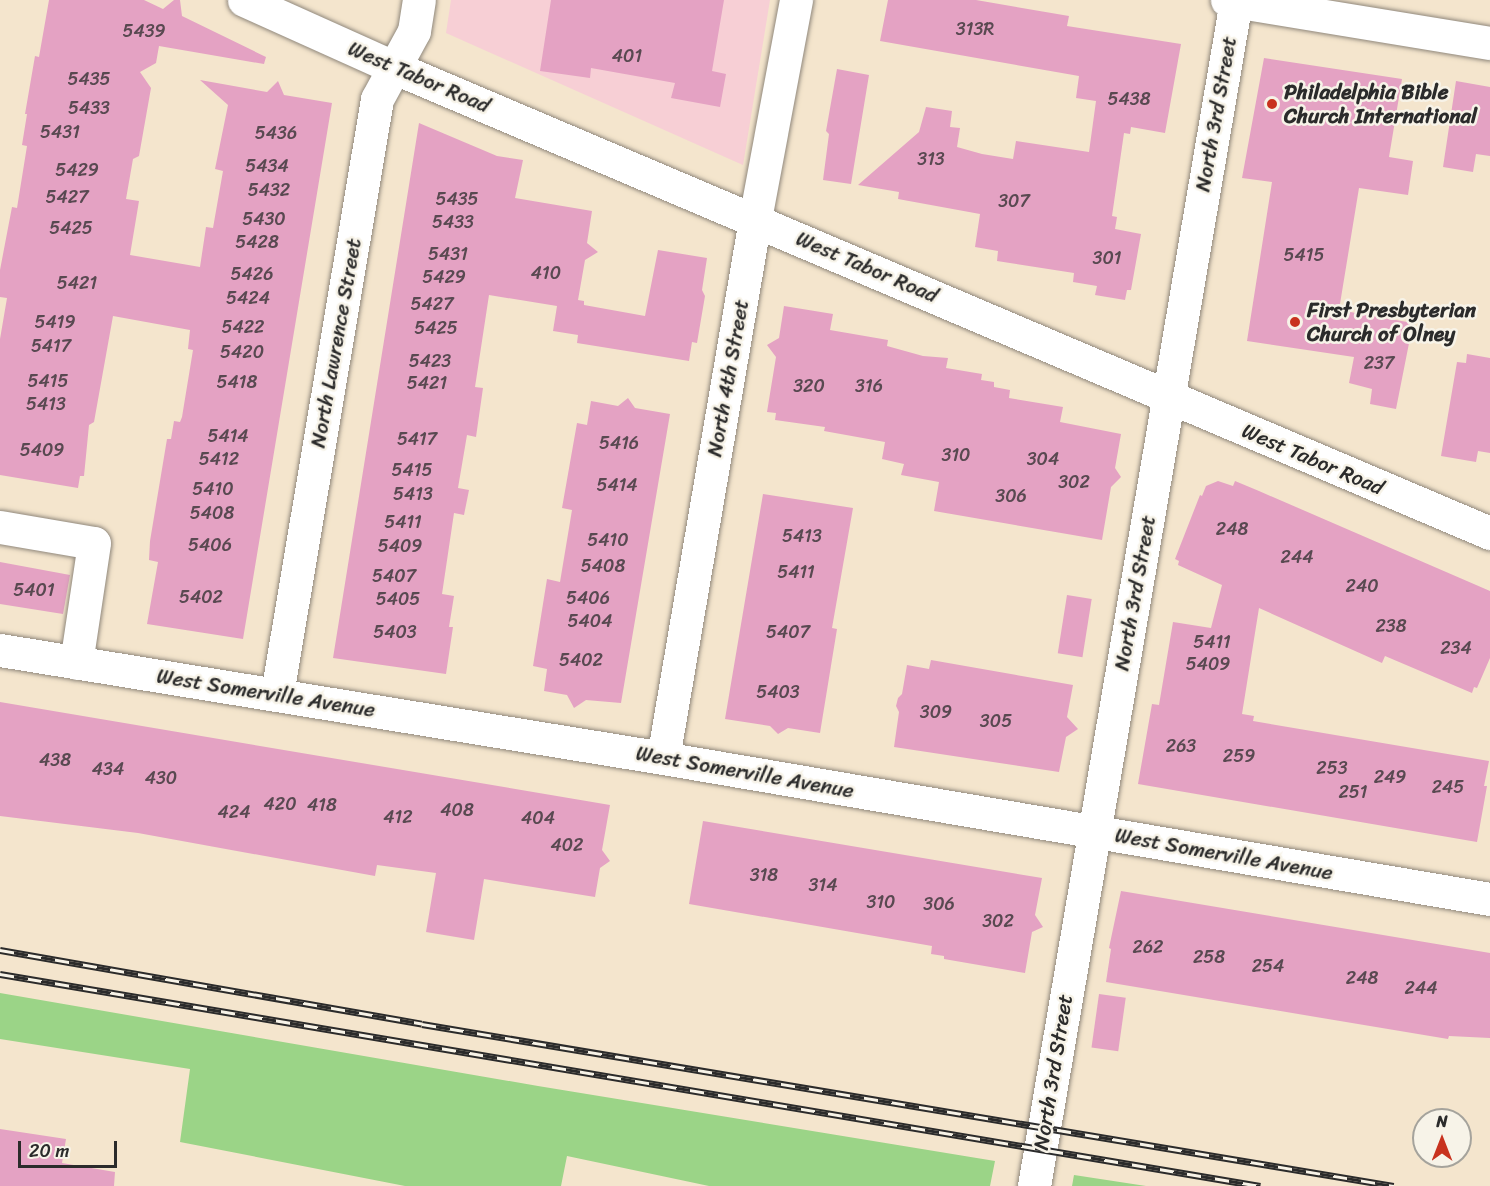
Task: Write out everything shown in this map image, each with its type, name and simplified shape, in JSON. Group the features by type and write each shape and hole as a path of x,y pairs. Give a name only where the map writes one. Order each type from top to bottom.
{"street":[{"name":"West Tabor Road","path":"244,0 393,67 1490,533"},
{"name":"North Lawrence Street","path":"276,694 377,99 414,31 419,0"},
{"name":"North 4th Street","path":"663,758 755,219 796,0"},
{"path":"1233,0 1490,43"},
{"name":"North 3rd Street","path":"1034,1186 1169,398 1233,0"},
{"path":"0,527 94,543 76,663"},
{"name":"West Somerville Avenue","path":"0,650 663,758 1490,899"}],"shaded area":[{"path":"451,0 770,0 743,165 446,33"}],"green space":[{"path":"0,993 538,1086 995,1161 990,1186 709,1186 567,1156 561,1186 405,1186 180,1142 190,1069 0,1039"},
{"path":"1074,1175 1146,1186 1072,1186"}],"building":[{"path":"49,0 144,0 163,9 174,0 180,0 182,16 266,57 264,64 159,46 156,63 140,72 151,88 139,156 133,159 126,199 139,201 130,255 200,267 206,227 213,228 223,171 215,169 228,105 200,80 267,92 278,81 284,95 332,103 243,639 147,624 158,562 149,560 150,541 167,439 171,439 174,421 180,422 182,417 193,350 188,349 190,330 113,316 94,422 89,425 84,476 80,476 78,488 0,475 0,339 7,298 0,297 0,270 12,207 17,208 27,146 22,145 27,114 25,114 35,56 39,57"},
{"path":"551,0 724,0 712,71 726,74 720,107 671,98 675,83 591,68 590,78 540,71"},
{"path":"888,0 976,0 1069,16 1067,26 1181,44 1165,133 1131,127 1130,134 1124,133 1112,216 1117,217 1115,229 1141,234 1131,290 1127,290 1125,300 1095,295 1097,286 1073,282 1074,273 997,261 998,251 975,247 980,214 898,199 899,192 858,185 919,132 926,107 952,111 950,127 960,128 957,147 982,154 1013,159 1016,141 1089,152 1096,101 1076,98 1079,76 880,41"},
{"path":"1264,58 1402,79 1389,157 1413,161 1408,195 1359,188 1339,310 1413,323 1396,409 1370,404 1372,389 1349,383 1354,357 1247,341 1272,182 1242,178"},
{"path":"837,69 869,75 851,184 823,180 829,134 826,131"},
{"path":"1456,81 1490,87 1490,156 1476,154 1473,172 1443,167"},
{"path":"419,123 497,156 523,160 515,198 592,211 587,243 598,252 585,260 578,300 584,301 584,305 645,316 658,250 707,258 702,290 705,296 697,343 692,342 689,361 577,343 578,335 553,331 557,306 489,295 475,387 483,388 476,437 467,435 458,488 469,490 464,515 454,513 442,594 454,596 449,627 453,627 446,674 333,658"},
{"path":"784,306 833,314 830,330 888,340 887,346 923,356 948,358 946,368 982,374 981,380 994,382 994,387 1010,390 1009,398 1063,407 1060,422 1121,434 1115,468 1121,477 1111,487 1102,540 934,511 939,482 901,475 904,464 882,459 885,442 824,431 825,427 775,420 776,413 767,412 776,357 767,345 779,338"},
{"path":"1467,354 1490,358 1490,453 1478,451 1476,462 1441,456 1457,362 1466,363"},
{"path":"628,398 635,408 670,414 621,703 586,700 574,708 567,695 544,691 547,669 533,666 547,579 560,582 572,510 562,508 577,423 587,425 591,401 618,406"},
{"path":"1218,481 1233,486 1235,481 1490,591 1490,658 1477,688 1474,687 1472,693 1385,656 1382,663 1259,608 1242,714 1254,716 1253,721 1489,761 1477,842 1138,784 1152,704 1159,705 1173,622 1211,628 1222,585 1178,565 1179,561 1175,559 1200,495 1202,496 1206,486"},
{"path":"763,494 853,508 832,628 837,629 820,733 788,728 778,734 770,726 725,719"},
{"path":"0,562 70,575 63,614 0,604"},
{"path":"1067,595 1092,599 1082,657 1058,653"},
{"path":"931,660 1073,685 1067,717 1078,729 1066,737 1059,772 894,747 899,712 896,706 902,694 907,665 929,669"},
{"path":"0,702 610,805 602,850 610,861 600,868 595,897 484,879 474,940 426,932 436,873 377,865 375,876 138,833 0,816"},
{"path":"703,821 1042,878 1035,915 1043,927 1032,932 1025,973 944,959 944,956 931,954 932,946 689,904"},
{"path":"1121,891 1490,953 1490,1038 1449,1036 1448,1039 1106,982 1111,949 1109,948"},
{"path":"1099,994 1126,998 1118,1051 1091,1047"},
{"path":"0,1129 66,1139 62,1163 115,1172 114,1186 0,1186"}],"railway":[{"path":"0,950 422,1024 1394,1186"},
{"path":"0,974 1260,1186"}],"place":[{"name":"Philadelphia Bible Church International","path":"1272,104"},
{"name":"First Presbyterian Church of Olney","path":"1295,322"}]}
